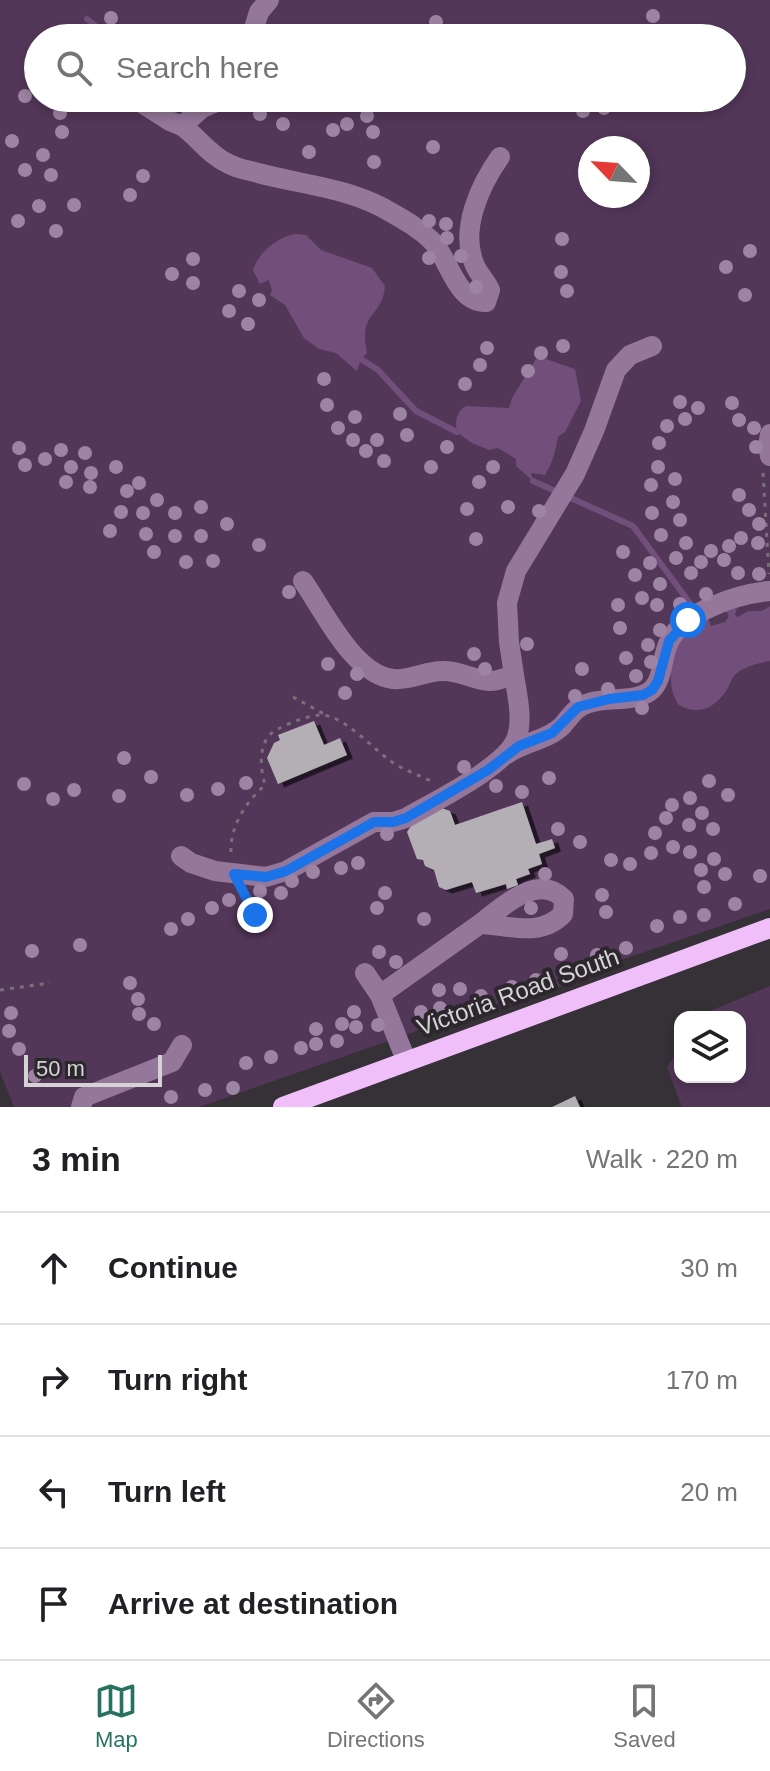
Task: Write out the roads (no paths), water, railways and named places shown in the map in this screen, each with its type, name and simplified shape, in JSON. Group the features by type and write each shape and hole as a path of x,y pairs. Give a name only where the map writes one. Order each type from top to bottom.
{"main road":[{"name":"Victoria Road South","path":"283,1107 770,928"}],"lane":[{"path":"255,24 259,12 269,0"},
{"path":"156,112 182,126 233,167 345,192 387,210 432,241 461,288 469,298 479,302 486,302 490,290 473,262 471,223 479,193 500,157"},
{"path":"182,126 198,112"},
{"path":"503,757 518,735 518,703 507,624 510,585 523,556 563,495 594,431 616,370 630,355 652,346"},
{"path":"766,464 770,434"},
{"path":"303,581 346,646 369,670 381,676 395,680 429,672 453,671 490,681 514,675"},
{"path":"181,856 202,867 266,877 286,871 374,822 406,818 480,775 519,746 552,733 578,707 643,695 652,690 658,681 669,641 688,620 704,610 757,592 770,591"},
{"path":"380,995 480,924"},
{"path":"365,973 380,995 406,1060"},
{"path":"81,1107 84,1097 172,1062 182,1045"}],"waterway":[{"path":"87,19 93,24"},
{"path":"361,359 378,370 416,411 457,432"},
{"path":"533,481 633,526 692,606"}]}
